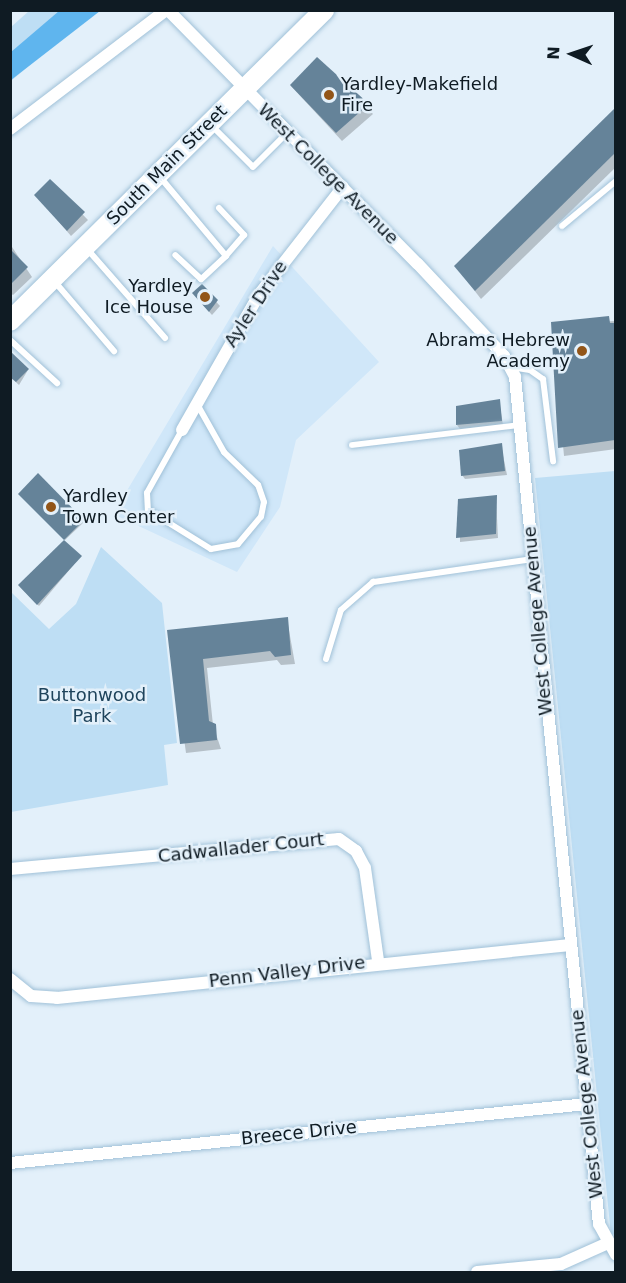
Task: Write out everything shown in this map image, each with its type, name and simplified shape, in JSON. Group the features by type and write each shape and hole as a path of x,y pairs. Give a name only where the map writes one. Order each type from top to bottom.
{"main road":[{"name":"South Main Street","path":"10,321 324,10"}],"street":[{"name":"West College Avenue","path":"167,10 243,89 289,131 343,187 511,367 520,425 587,1104 606,1244 615,1256"},
{"path":"10,129 167,10"},
{"name":"Ayler Drive","path":"182,430 258,296 343,187"},
{"name":"Cadwallader Court","path":"10,869 339,839 356,851 365,868 378,961"},
{"name":"Penn Valley Drive","path":"10,980 31,996 57,998 378,961 570,945"},
{"name":"Breece Drive","path":"10,1163 587,1104"},
{"path":"477,1272 561,1268 606,1244"}],"lane":[{"path":"209,123 253,167 289,131"},
{"path":"157,175 226,256"},
{"path":"562,226 615,181"},
{"path":"175,255 201,279 226,256 244,236 219,208"},
{"path":"86,247 165,338"},
{"path":"52,279 114,351"},
{"path":"10,340 57,383"},
{"path":"511,367 530,370 543,379 553,461"},
{"path":"182,430 144,501 148,510 211,549 238,544 261,517 264,502 258,485 224,452 196,403"},
{"path":"352,445 520,425"},
{"path":"326,659 341,609 373,582 532,559"}],"shaded area":[{"path":"273,246 379,362 296,440 280,507 237,572 113,514"}],"green space":[{"path":"29,11 93,11 11,81 11,27"},
{"path":"615,471 615,1234 611,1235 535,478"},
{"name":"Buttonwood Park","path":"101,547 162,603 177,743 164,745 168,785 11,812 11,592 49,629 76,604"}],"water":[{"path":"59,11 100,11 11,80 11,52"}],"building":[{"name":"Yardley-Makefield Fire","path":"317,57 369,104 336,133 290,85"},
{"path":"615,108 615,153 475,291 454,266"},
{"path":"50,179 85,212 67,231 34,195"},
{"path":"10,249 28,267 10,285"},
{"name":"Yardley Ice House","path":"202,284 218,300 209,312 192,293"},
{"path":"609,316 610,323 615,323 615,440 558,448 551,322"},
{"path":"10,351 29,369 16,382 10,377"},
{"path":"500,399 502,421 456,425 456,406"},
{"path":"502,443 505,471 461,476 459,450"},
{"name":"Yardley Town Center","path":"38,473 84,520 64,540 18,494"},
{"path":"497,495 496,534 456,538 458,499"},
{"name":"Yardley Town Center","path":"64,540 82,556 37,605 18,585"},
{"path":"288,617 291,655 275,657 270,651 203,659 209,721 216,724 217,740 180,744 167,630"}],"place":[{"name":"Yardley-Makefield Fire","path":"329,95"},
{"name":"Yardley Ice House","path":"205,297"},
{"name":"Abrams Hebrew Academy","path":"582,351"},
{"name":"Yardley Town Center","path":"51,507"}]}
